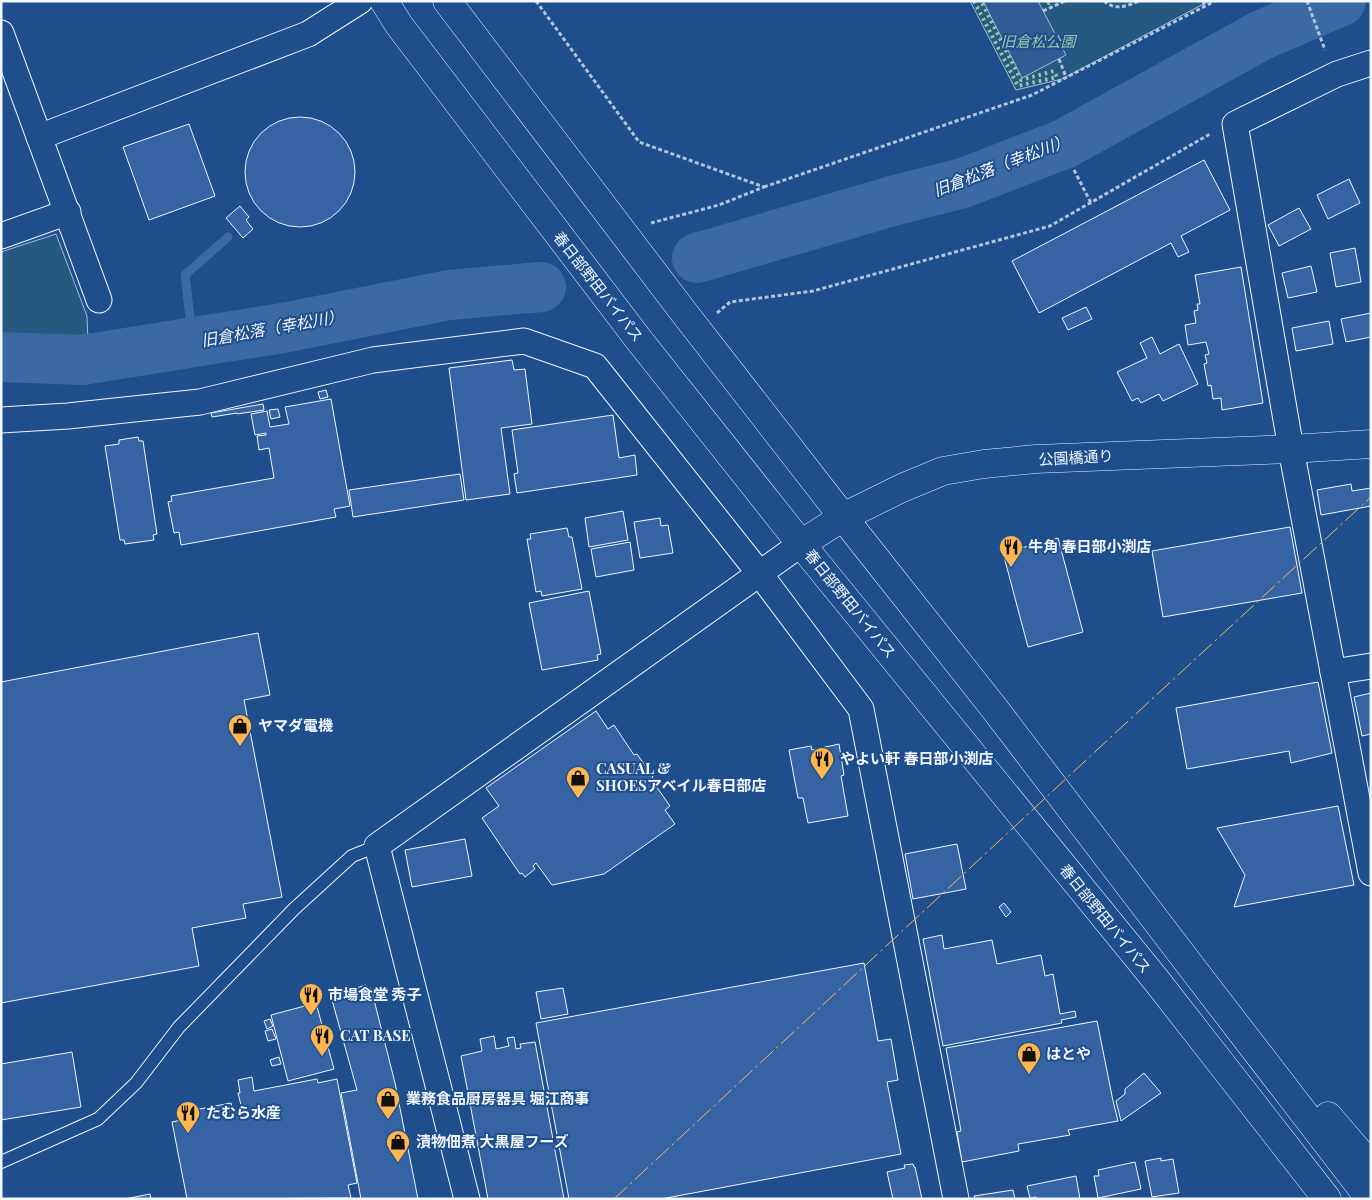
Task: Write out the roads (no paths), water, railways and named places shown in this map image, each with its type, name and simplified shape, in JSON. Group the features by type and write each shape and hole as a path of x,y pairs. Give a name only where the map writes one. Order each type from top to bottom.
{"main road":[{"name":"春日部野田バイパス","path":"384,1 399,25 633,332 801,544 1156,980 1327,1199"},
{"path":"447,1 698,330 994,708 1370,1199"},
{"name":"公園橋通り","path":"801,544 843,517 902,488 943,471 984,464 1036,460 1371,444"},
{"path":"1193,970 1332,1120 1371,1166"}],"street":[{"path":"39,136 308,34 360,1"},
{"path":"1,34 99,300"},
{"path":"1371,63 1337,74 1235,124 1291,449 1371,873"},
{"path":"1,236 68,212"},
{"path":"1,420 68,416 200,402 373,360 524,341 595,366 760,574 861,709 956,1199"},
{"path":"467,1199 377,846 801,544"},
{"path":"1333,672 1371,666"}],"lane":[{"path":"1,1162 98,1119 136,1083 179,1027 294,909 352,856 377,846"}],"waterway":[{"name":"旧倉松落（幸松川）","path":"697,258 896,200 963,183 1064,144 1262,35 1341,1"},
{"path":"193,342 185,275 228,237"},
{"name":"旧倉松落（幸松川）","path":"1,357 82,360 283,328 449,295 541,287"}],"place":[{"name":"牛角 春日部小渕店","path":"1011,568"},
{"name":"ヤマダ電機","path":"240,747"},
{"name":"やよい軒 春日部小渕店","path":"822,780"},
{"name":"CASUAL & SHOESアベイル春日部店","path":"578,799"},
{"name":"市場食堂 秀子","path":"311,1016"},
{"name":"CAT BASE","path":"322,1057"},
{"name":"はとや","path":"1029,1075"},
{"name":"業務食品厨房器具 堀江商事","path":"388,1120"},
{"name":"たむら水産","path":"188,1134"},
{"name":"漬物佃煮 大黒屋フーズ","path":"398,1163"}],"park label":[{"name":"旧倉松公園","path":"1038,42"}]}
